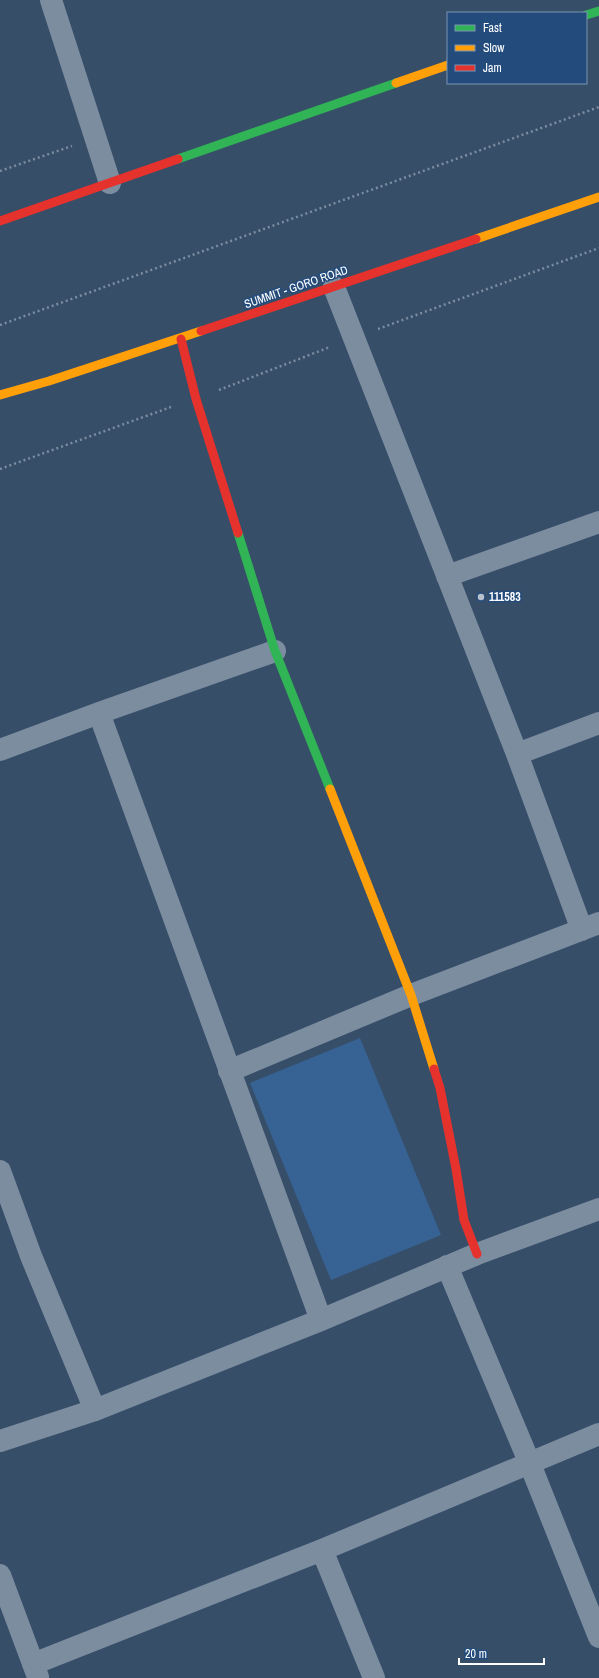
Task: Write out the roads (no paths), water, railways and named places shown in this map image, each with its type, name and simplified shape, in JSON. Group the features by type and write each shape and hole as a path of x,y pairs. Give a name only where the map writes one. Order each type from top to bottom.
{"main road":[{"path":"587,16 599,11"},
{"path":"0,221 447,65"},
{"name":"SUMMIT - GORO ROAD","path":"0,396 181,339 599,197"},
{"path":"181,339 196,399 275,651 410,995 440,1088 456,1168 464,1220 477,1254"}],"street":[{"path":"51,0 110,183"},
{"path":"229,1071 410,995 590,926 517,754 334,287"},
{"path":"447,576 599,522"},
{"path":"0,750 98,713 275,651"},
{"path":"98,713 321,1320"},
{"path":"517,754 599,723"},
{"path":"0,1172 31,1256 95,1410"},
{"path":"0,1441 95,1410 321,1320 447,1266 599,1208"},
{"path":"447,1266 530,1464 599,1637"},
{"path":"0,1575 35,1671 599,1434"},
{"path":"322,1550 374,1678"}],"place":[{"name":"111583","path":"481,597"}]}
